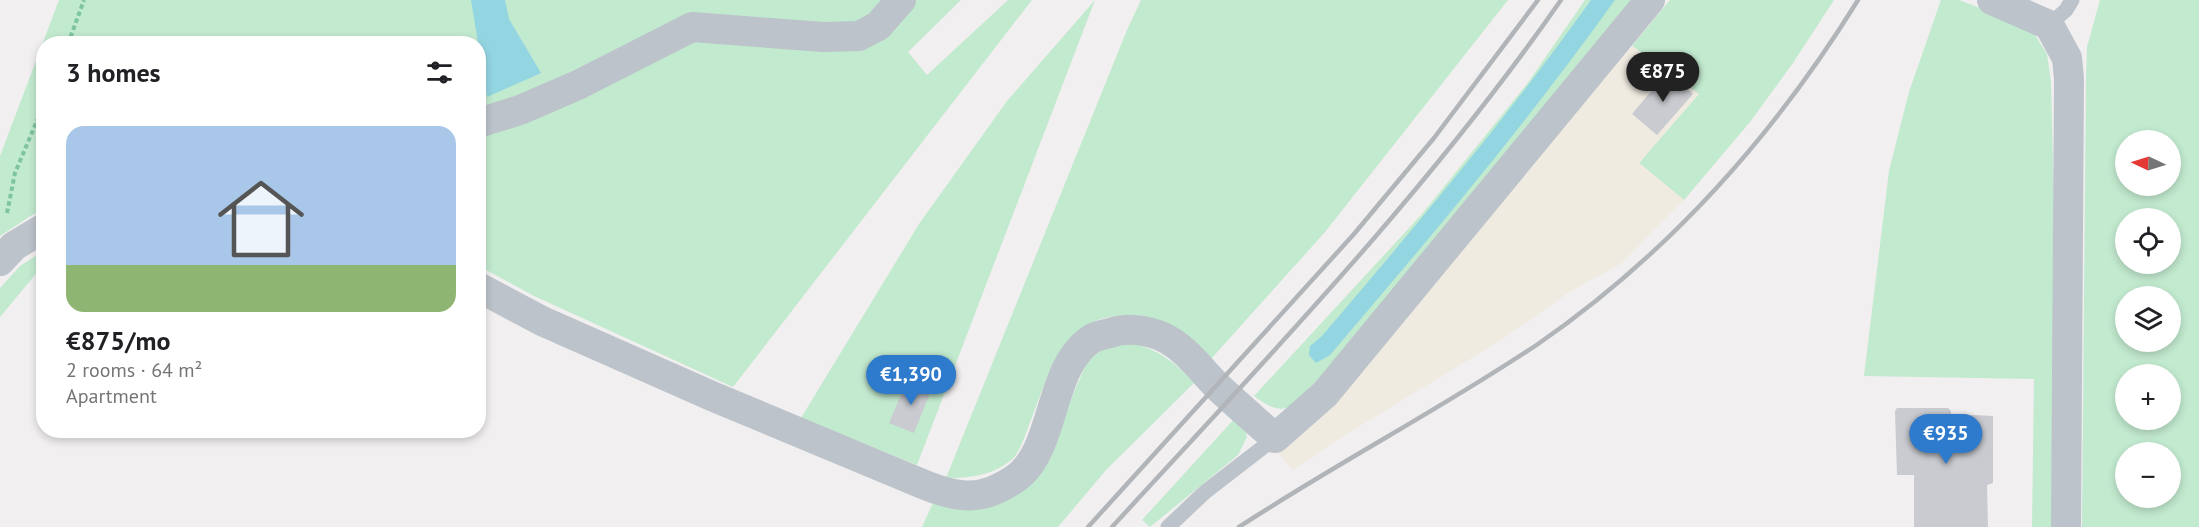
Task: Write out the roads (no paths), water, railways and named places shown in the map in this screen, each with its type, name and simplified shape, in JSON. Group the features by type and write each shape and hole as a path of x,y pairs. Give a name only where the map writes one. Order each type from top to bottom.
{"street":[{"path":"486,121 520,110 578,85 692,27 824,37 859,36 878,26 901,0"},
{"path":"486,291 542,321 703,392 925,485 956,495 978,496 992,492 1022,473 1034,457 1065,373 1075,355 1093,338 1115,331 1141,330 1164,338 1187,354 1216,386 1275,438 1325,394 1650,0"},
{"path":"1992,0 2049,25 2067,58 2069,79 2066,527"},
{"path":"7,254 36,234"}],"lane":[{"path":"2049,25 2066,10 2072,0"},
{"path":"1168,527 1205,492 1275,438"}],"water":[{"path":"471,0 505,0 509,19 541,73 487,97 486,36 477,36"},
{"path":"1591,0 1615,0 1512,136 1440,224 1330,355 1316,363 1309,355 1310,346 1322,336 1460,171 1527,87"}],"railway":[{"path":"1088,527 1354,234 1434,138 1538,0"},
{"path":"1112,527 1346,271 1457,139 1561,0"},
{"path":"1239,527 1538,344 1586,309 1631,271 1716,188 1755,144 1826,50 1858,0"}]}
